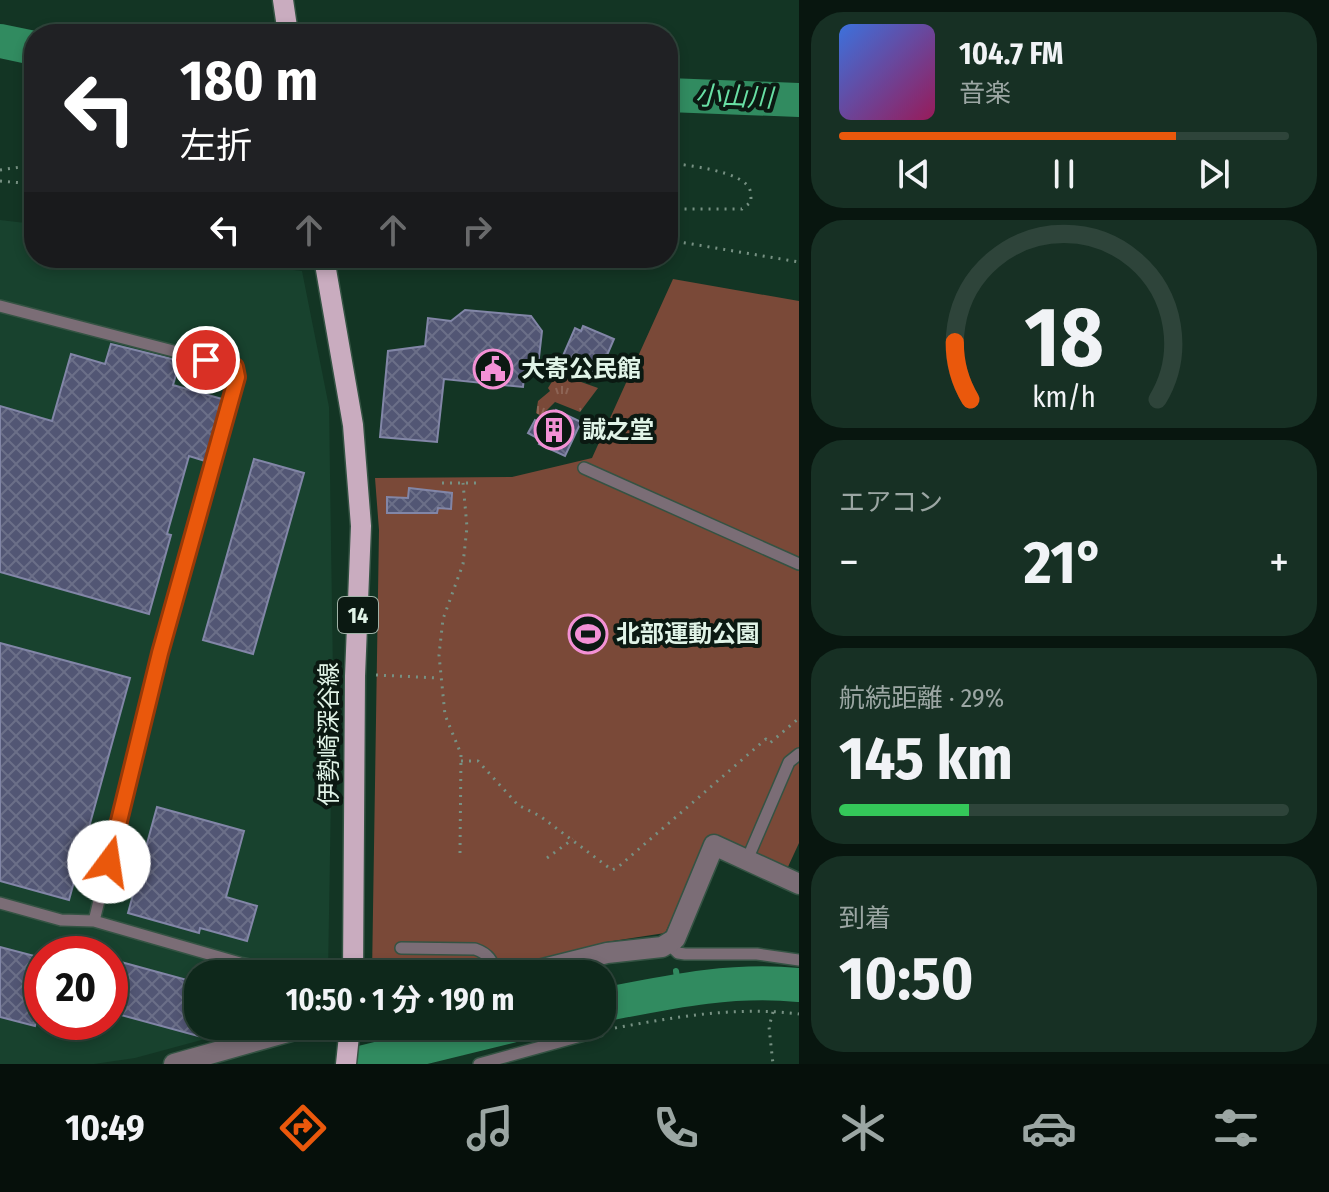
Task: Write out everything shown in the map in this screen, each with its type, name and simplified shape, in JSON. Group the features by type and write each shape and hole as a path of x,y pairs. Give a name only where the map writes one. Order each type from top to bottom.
{"main road":[{"path":"283,0 287,24"},
{"name":"伊勢崎深谷線","path":"326,268 353,425 361,526 355,676 353,960"},
{"path":"346,1064 349,1040"}],"street":[{"path":"579,960 669,944 679,930 714,845 799,884"},
{"path":"174,1064 259,1040"}],"lane":[{"path":"0,306 235,367 237,377 160,653 94,921"},
{"path":"584,468 799,564"},
{"path":"747,860 789,762 799,754"},
{"path":"0,903 61,920 94,921 230,960"},
{"path":"669,944 678,953 685,954 757,954 799,960"},
{"path":"401,948 475,949 485,952 492,960"},
{"path":"479,1064 566,1040"}],"path":[{"path":"678,165 732,175 751,190 751,202 742,209 678,209"},
{"path":"0,170 24,166"},
{"path":"0,181 24,183"},
{"path":"678,242 799,262"},
{"path":"442,483 476,483"},
{"path":"460,853 461,761 456,739 445,715 439,678 443,619 463,564 467,527 463,483"},
{"path":"372,675 439,678"},
{"path":"461,761 478,761 518,805 540,816 612,870 766,739 770,743 799,718"},
{"path":"547,858 573,839"},
{"path":"773,1012 769,1020 773,1064"},
{"path":"616,1028 686,1015 799,1014"}],"shaded area":[{"path":"0,220 24,223 24,268 276,268 302,271 329,407 333,676 328,960 184,960 184,1040 201,1040 135,1058 94,1064 0,1064"}],"green space":[{"name":"北部運動公園","path":"673,279 799,301 799,843 787,869 712,837 665,933 606,942 537,960 372,960 379,530 375,478 512,477 592,458"},
{"path":"562,367 567,377 598,388 580,412 555,402 541,416 536,413 538,401 550,391 548,388 553,380 550,377 554,371"}],"building":[{"path":"465,310 531,316 542,331 538,366 524,378 523,387 444,379 437,442 380,437 388,351 425,346 428,318 451,321"},
{"path":"583,326 614,339 599,374 562,358 575,328 581,331"},
{"path":"111,344 180,361 173,385 222,399 205,461 189,456 149,614 0,572 0,406 52,421 71,354 105,364"},
{"name":"誠之堂","path":"556,410 581,422 565,456 539,444 541,440 528,433 535,420 548,427"},
{"path":"254,459 304,473 253,654 203,640"},
{"path":"409,488 452,493 451,509 438,508 437,513 387,513 387,497 408,498"},
{"path":"0,643 130,678 69,900 0,881"},
{"path":"157,807 244,831 226,897 257,906 247,941 200,928 199,933 128,913"},
{"path":"0,947 24,953 24,1023 0,1017"},
{"path":"128,964 184,979 184,1032 128,1017"}],"waterway":[{"name":"小山川","path":"0,41 24,46"},
{"name":"小山川","path":"678,95 799,100"},
{"path":"676,971 679,991"},
{"path":"616,1002 725,985 799,985"},
{"path":"356,1064 454,1040"}],"place":[{"name":"大寄公民館","path":"493,369"},
{"name":"誠之堂","path":"554,430"},
{"name":"北部運動公園","path":"588,634"}],"route":[{"path":"109,862 160,653 237,377 235,367 206,360"}]}
